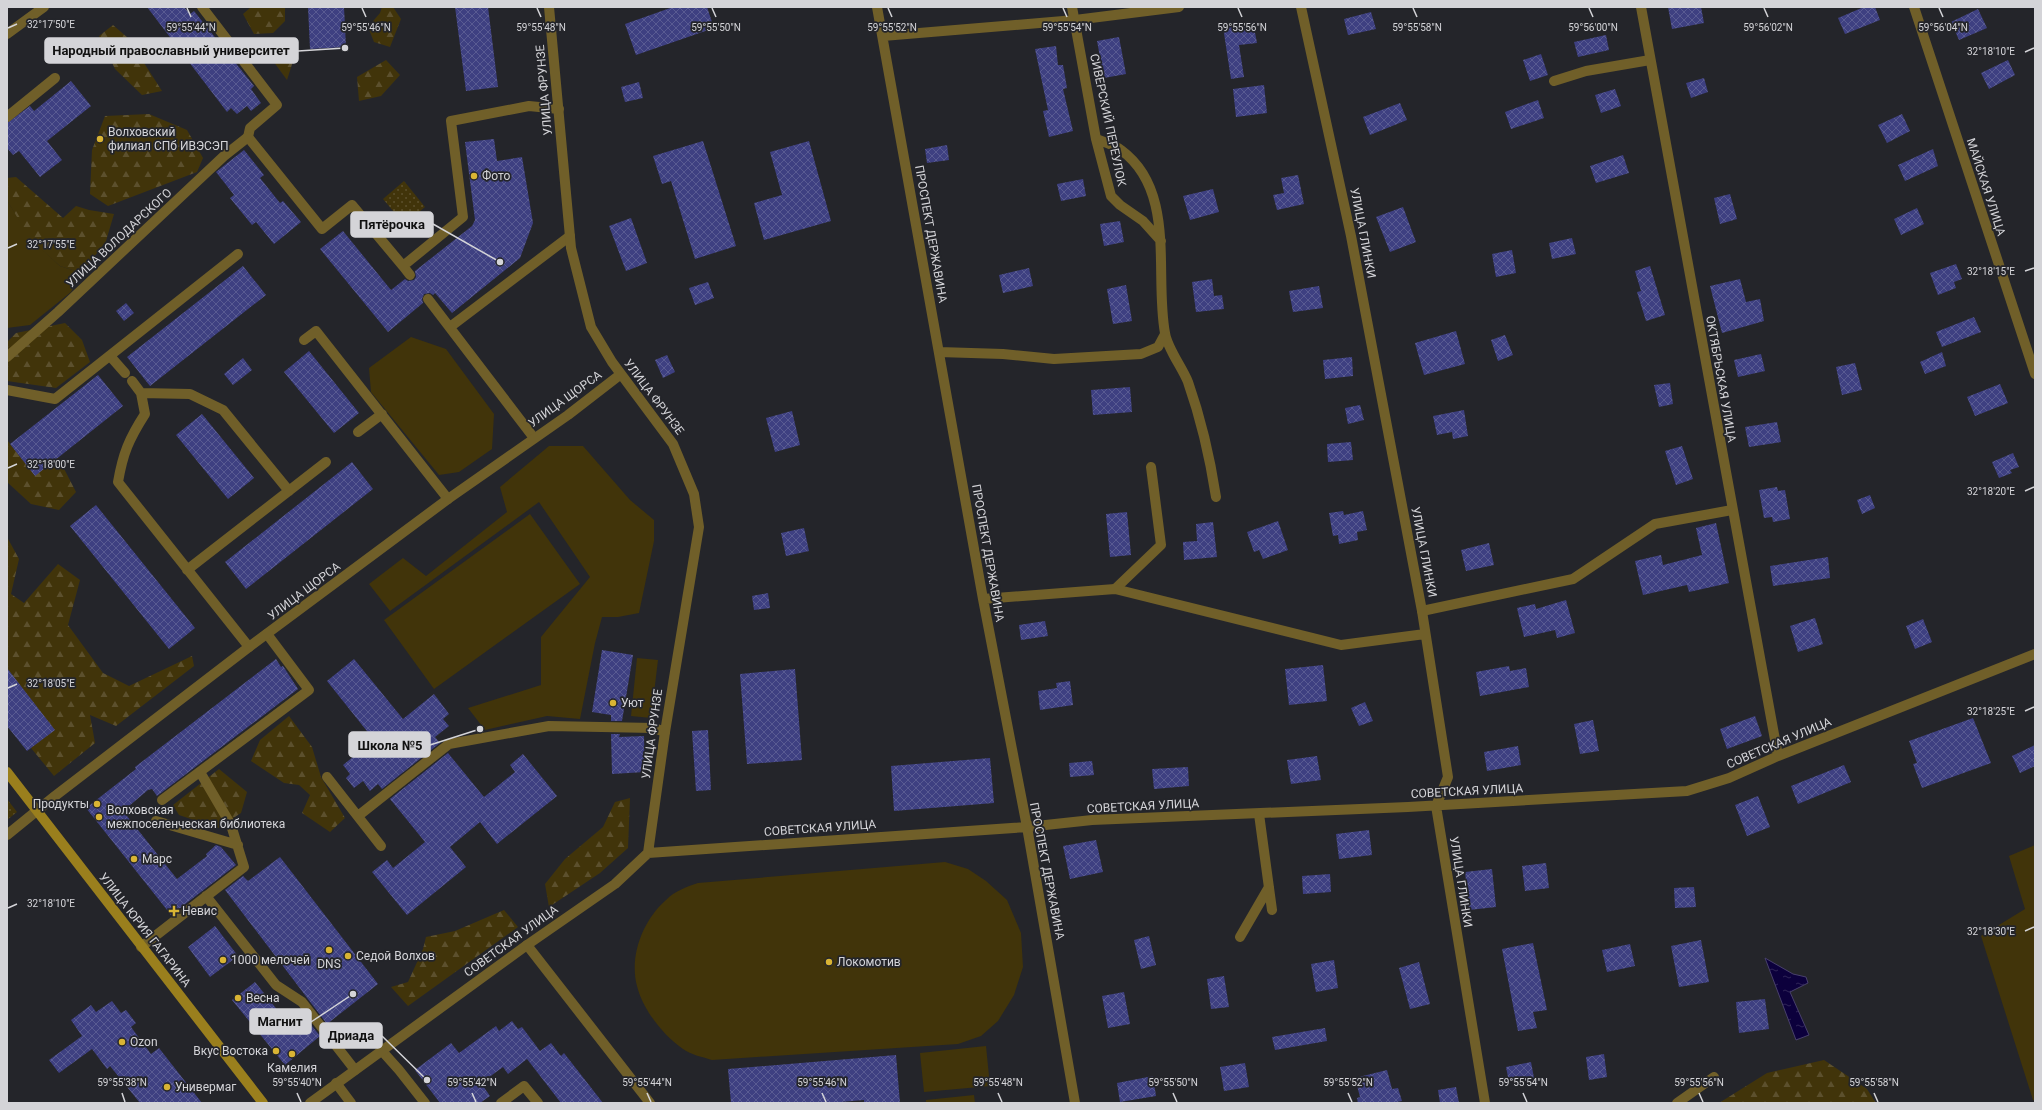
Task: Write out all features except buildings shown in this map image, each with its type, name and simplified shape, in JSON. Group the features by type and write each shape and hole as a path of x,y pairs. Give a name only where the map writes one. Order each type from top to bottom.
{"main road":[{"name":"УЛИЦА ЮРИЯ ГАГАРИНА","path":"7,772 263,1103"}],"street":[{"path":"7,34 44,7"},
{"name":"УЛИЦА ВОЛОДАРСКОГО","path":"7,357 58,312 224,156 248,137 250,128 277,105 202,7"},
{"name":"УЛИЦА ФРУНЗЕ","path":"549,7 571,248 592,327 612,362 673,444 694,494 699,527 665,732 648,853"},
{"name":"ПРОСПЕКТ ДЕРЖАВИНА","path":"877,7 940,352 983,599 1027,827 1075,1103"},
{"name":"СИВЕРСКИЙ ПЕРЕУЛОК","path":"1072,7 1096,139 1112,196 1120,206 1144,221 1161,241"},
{"path":"883,36 1075,20 1179,7"},
{"name":"УЛИЦА ГЛИНКИ","path":"1301,7 1351,236 1422,611 1448,777 1436,806 1485,1103"},
{"name":"ОКТЯБРЬСКАЯ УЛИЦА","path":"1641,7 1778,756"},
{"name":"МАЙСКАЯ УЛИЦА","path":"1914,7 2035,374"},
{"path":"1554,81 1586,71 1650,60"},
{"path":"7,117 55,78"},
{"path":"403,266 463,217 451,121 529,106 559,109"},
{"path":"248,137 322,228 352,205 410,275"},
{"path":"1096,139 1121,149 1141,170 1152,192 1161,241 1165,334 1188,382 1209,455 1216,497"},
{"path":"450,327 570,236"},
{"path":"7,390 55,399 238,254"},
{"path":"428,299 534,438"},
{"path":"304,340 316,331 448,499"},
{"path":"940,352 1004,354 1054,358 1141,354 1158,347 1165,334"},
{"path":"110,356 125,373"},
{"name":"УЛИЦА ЩОРСА","path":"7,835 37,810 249,647 448,499 621,374"},
{"path":"132,381 141,393 145,414 131,437 123,456 118,482 249,647"},
{"path":"141,393 190,394 223,410 289,491"},
{"path":"358,432 382,414"},
{"path":"187,570 326,462"},
{"path":"1115,589 1161,545 1151,467"},
{"path":"1422,611 1573,578 1655,524 1732,510"},
{"path":"983,599 1115,589 1341,645 1425,634"},
{"path":"162,800 309,690 267,634"},
{"name":"СОВЕТСКАЯ УЛИЦА","path":"310,1103 527,945 615,884 648,853 1027,827 1092,820 1436,806 1687,791 1729,778 1778,756 2035,654"},
{"path":"358,816 449,744 549,726 654,728 665,732"},
{"path":"141,947 244,867 231,825 200,772"},
{"path":"327,777 381,846"},
{"path":"1259,814 1272,910"},
{"path":"156,821 238,845"},
{"path":"1240,937 1269,887"},
{"path":"206,896 276,985 302,1002 355,1070"},
{"path":"527,945 650,1103"},
{"path":"382,1051 425,1103"},
{"path":"1677,1103 1714,1077"},
{"path":"336,1083 351,1103"},
{"path":"501,1103 524,1086 538,1103"}],"green space":[{"path":"251,7 285,7 285,21 273,33 254,34 243,14"},
{"path":"382,7 393,7 401,19 390,47 374,42 368,27 380,13"},
{"path":"113,25 128,38 162,91 142,95 115,69 99,36"},
{"path":"274,46 295,55 287,80 268,54"},
{"path":"386,60 400,75 381,96 359,101 357,77"},
{"path":"149,114 187,130 203,158 197,172 108,206 90,194 92,150 105,116"},
{"path":"16,177 63,218 76,206 89,210 114,214 106,241 82,273 60,266 30,239 7,200 7,178"},
{"path":"404,181 425,207 404,224 383,199"},
{"path":"7,200 31,239 60,266 82,273 71,292 30,325 7,328"},
{"path":"65,323 82,340 90,362 56,388 7,381 7,342 16,333"},
{"path":"411,337 446,349 494,414 492,449 459,472 439,475 371,392 369,368"},
{"path":"7,440 35,475 58,457 76,492 59,510 31,504 7,482"},
{"path":"549,446 583,446 630,500 654,520 654,541 639,613 618,617 602,617 595,643 580,719 547,716 485,730 468,708 541,685 541,637 590,577 539,502 390,611 369,584 403,558 426,576 507,512 500,487"},
{"path":"530,514 580,584 434,689 384,620"},
{"path":"7,537 19,559 11,594 24,603 58,564 80,580 68,625 103,673 129,686 192,656 194,666 116,726 90,715 95,743 54,776 31,748 7,668"},
{"path":"637,658 658,660 651,718 631,716"},
{"path":"289,716 312,747 321,777 345,818 330,832 302,813 310,795 299,785 284,783 251,761 260,740"},
{"path":"219,769 247,792 241,813 218,828 179,815 173,805"},
{"path":"630,798 628,848 600,873 549,907 545,884 565,859 603,827 615,802"},
{"path":"7,799 17,812 7,820"},
{"path":"2035,845 2035,1101 2033,1100 1981,936 2025,909 2009,856"},
{"name":"Локомотив","path":"945,862 968,869 986,881 1007,900 1021,933 1023,967 1014,995 998,1021 981,1036 958,1044 712,1060 690,1053 668,1037 649,1013 644,1004 637,986 635,975 635,963 640,939 658,908 673,894 689,886 698,883"},
{"path":"504,910 518,927 408,1006 391,987 408,982 423,949 426,937 455,931"},
{"path":"986,1046 990,1086 924,1092 920,1053"},
{"path":"1824,1060 1867,1089 1876,1103 1719,1103 1767,1073"},
{"path":"974,1095 975,1103 926,1103 926,1100"}],"water":[{"path":"1765,958 1793,974 1806,977 1808,983 1790,992 1809,1035 1796,1040"}],"place":[{"name":"Народный православный университет","path":"345,48"},
{"name":"Волховский филиал СПб ИВЭСЭП","path":"100,139"},
{"name":"Фото","path":"474,176"},
{"name":"Пятёрочка","path":"500,262"},
{"name":"Уют","path":"613,703"},
{"name":"Школа №5","path":"480,729"},
{"name":"Продукты","path":"97,804"},
{"name":"Волховская межпоселенческая библиотека","path":"99,817"},
{"name":"Марс","path":"134,859"},
{"name":"Невис","path":"174,911"},
{"name":"DNS","path":"329,950"},
{"name":"Седой Волхов","path":"348,956"},
{"name":"1000 мелочей","path":"223,960"},
{"name":"Локомотив","path":"829,962"},
{"name":"Магнит","path":"353,994"},
{"name":"Весна","path":"238,998"},
{"name":"Ozon","path":"122,1042"},
{"name":"Вкус Востока","path":"276,1051"},
{"name":"Камелия","path":"292,1054"},
{"name":"Дриада","path":"427,1080"},
{"name":"Универмаг","path":"167,1087"}]}
